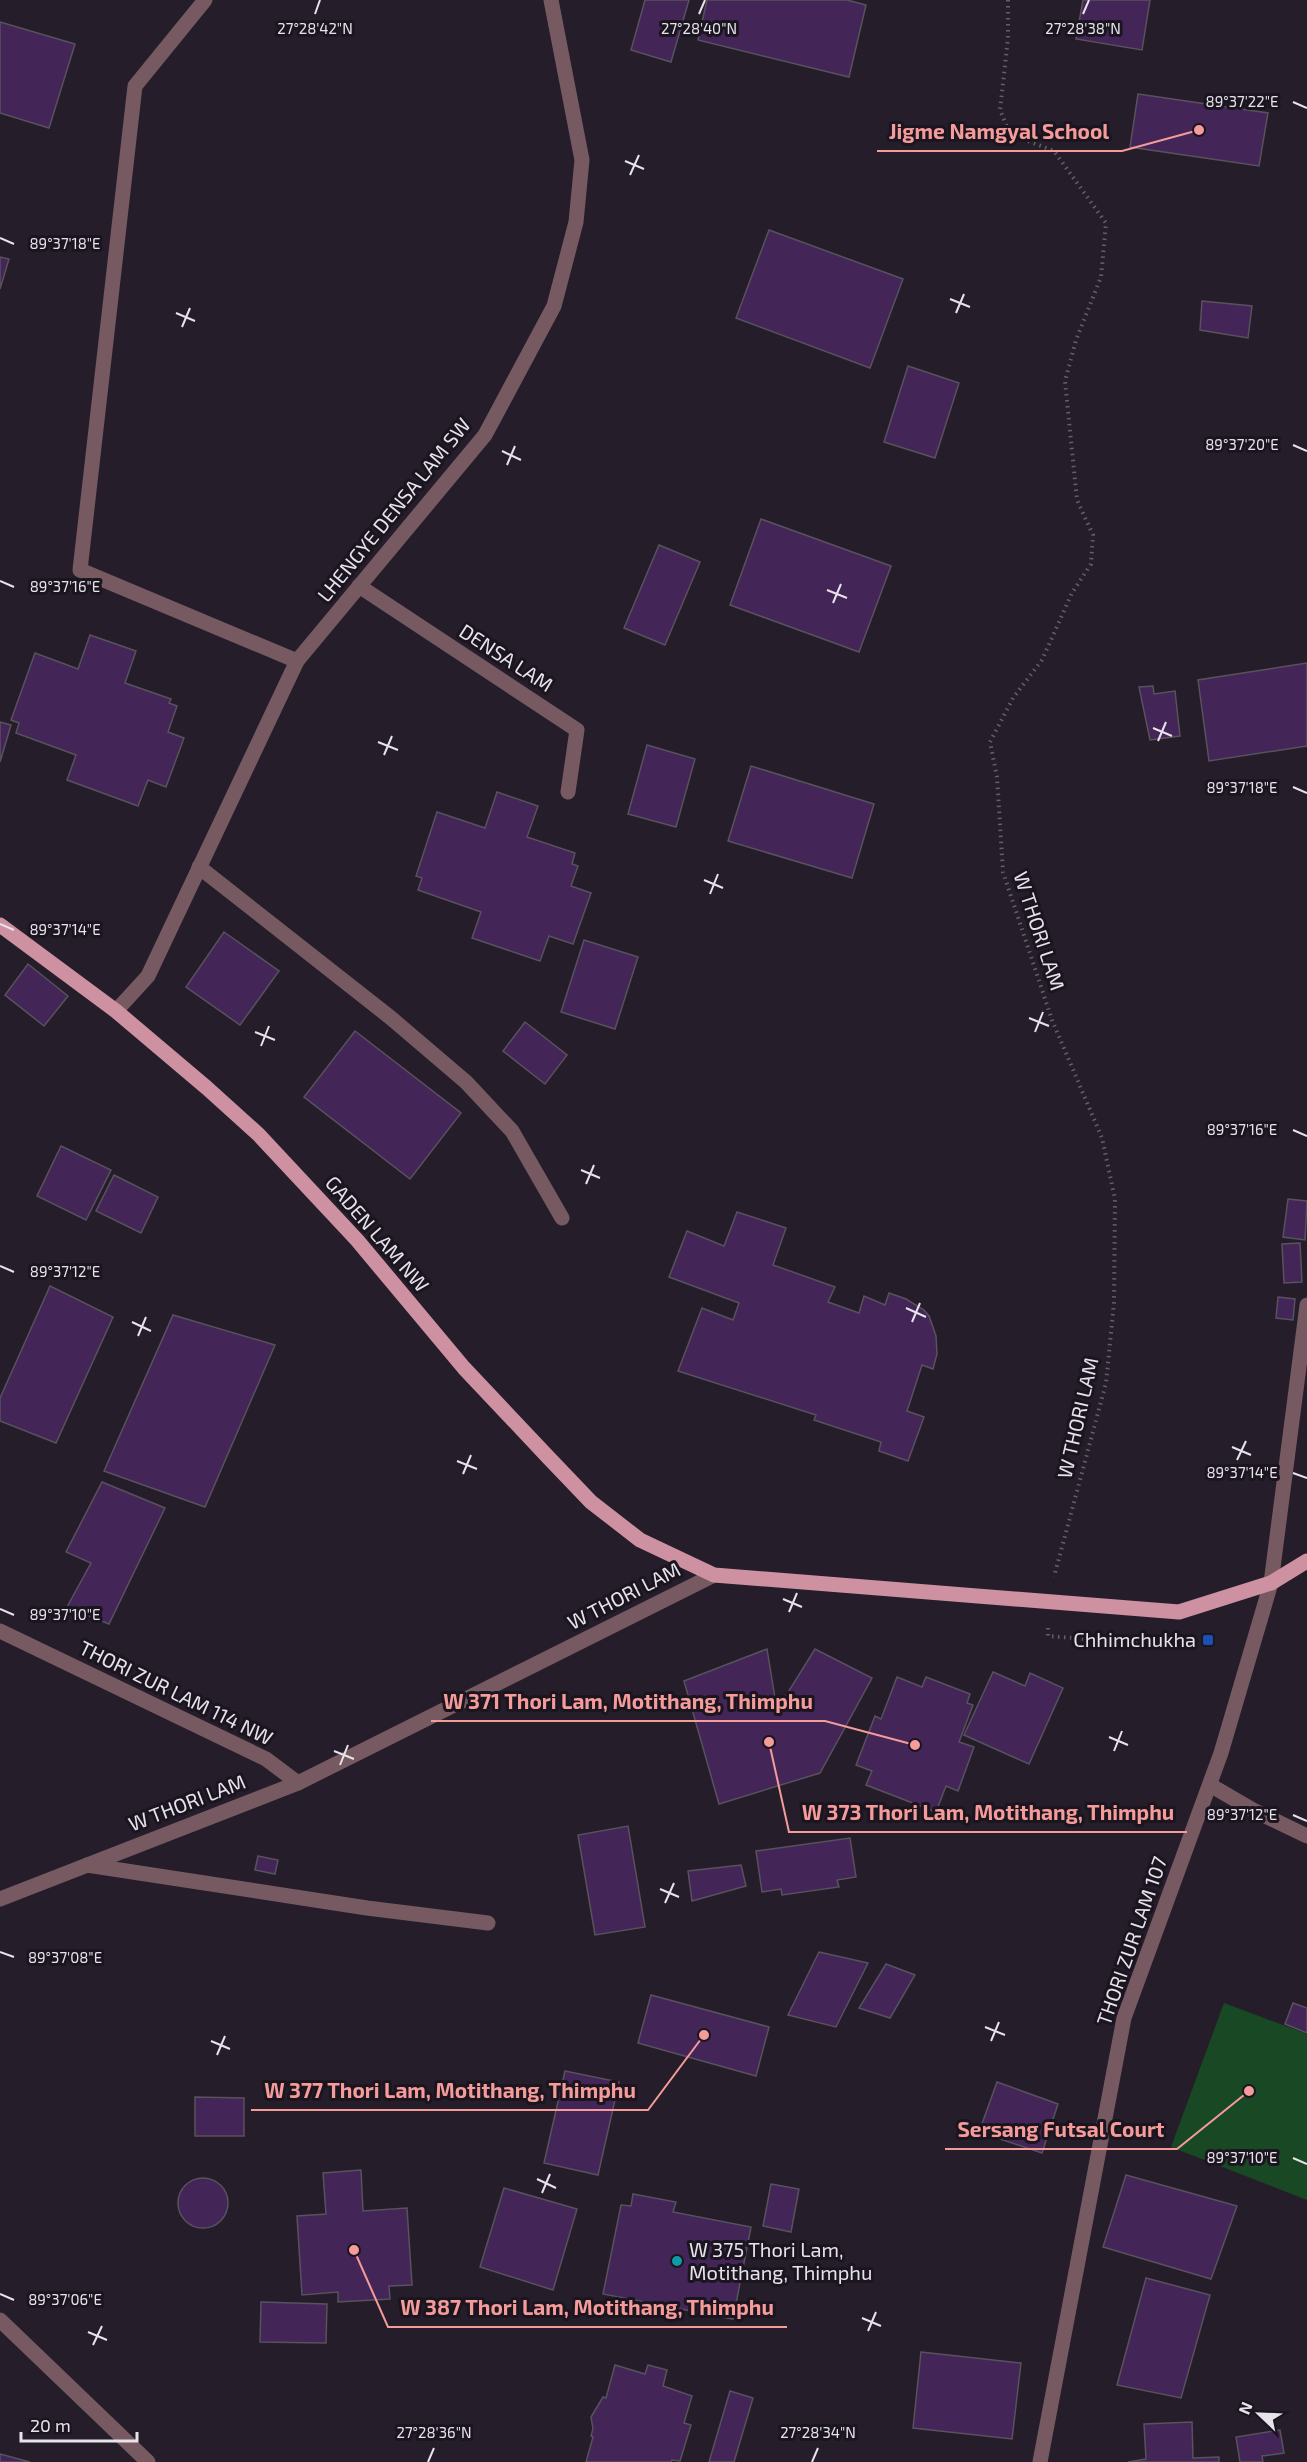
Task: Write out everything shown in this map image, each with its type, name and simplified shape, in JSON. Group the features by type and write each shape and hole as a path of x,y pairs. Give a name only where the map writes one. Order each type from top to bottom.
{"main road":[{"name":"GADEN LAM NW","path":"0,925 116,1011 259,1135 357,1239 464,1368 591,1502 640,1540 714,1575"},
{"name":"W THORI LAM","path":"714,1575 1179,1612 1271,1583 1307,1561"}],"street":[{"path":"205,0 135,86 80,570 297,661"},
{"name":"LHENGYE DENSA LAM SW","path":"116,1011 148,976 297,661 485,435 554,306 576,222 582,160 551,0"},
{"name":"DENSA LAM","path":"359,586 577,730 568,792"},
{"path":"199,867 391,1018 466,1083 512,1131 562,1218"},
{"name":"THORI ZUR LAM 107","path":"1040,2462 1124,2018 1221,1753 1271,1583 1307,1305"},
{"name":"W THORI LAM","path":"0,1899 298,1783 714,1575"},
{"name":"THORI ZUR LAM 114 NW","path":"0,1631 266,1759 298,1783"},
{"path":"1210,1785 1253,1810 1307,1836"},
{"path":"84,1865 367,1908 488,1923"},
{"path":"0,2320 148,2462"}],"path":[{"name":"W THORI LAM","path":"1008,0 1008,38 1000,110 1010,134 1054,151 1106,223 1101,277 1076,340 1065,381 1077,500 1093,535 1091,564 1072,593 1042,660 1012,698 990,742 997,777 1003,872 1052,1020 1102,1138 1114,1199 1114,1303 1106,1383 1048,1602 1048,1636 1149,1644 1172,1638"}],"green space":[{"path":"1224,2003 1307,2034 1307,2200 1171,2147"}],"building":[{"path":"645,0 689,0 671,62 631,50"},
{"path":"707,0 847,0 866,5 849,77 698,40"},
{"path":"1083,0 1150,0 1142,50 1076,39"},
{"path":"0,22 75,44 49,128 0,113"},
{"path":"1138,94 1268,113 1259,166 1130,147"},
{"path":"769,230 903,279 870,368 736,318"},
{"path":"0,257 9,259 0,289"},
{"path":"1202,301 1252,306 1248,338 1200,330"},
{"path":"908,366 959,383 935,458 884,442"},
{"path":"761,519 891,566 859,652 730,605"},
{"path":"659,545 700,562 665,645 624,628"},
{"path":"90,635 136,651 125,683 171,699 169,703 177,706 168,732 184,738 166,787 148,780 138,806 67,780 76,755 16,733 19,723 11,720 35,653 78,669"},
{"path":"1307,663 1307,746 1209,761 1198,680"},
{"path":"1153,686 1154,694 1175,691 1180,736 1150,740 1139,687"},
{"path":"0,722 11,725 0,762"},
{"path":"647,745 695,759 676,827 628,814"},
{"path":"751,766 874,804 852,878 728,841"},
{"path":"497,792 538,806 527,837 575,853 572,864 578,866 571,886 591,893 573,944 549,936 540,961 472,938 481,912 418,890 422,878 416,876 437,812 485,828"},
{"path":"224,932 279,971 240,1025 186,987"},
{"path":"584,940 638,957 615,1029 561,1012"},
{"path":"28,964 68,996 44,1026 5,995"},
{"path":"525,1022 567,1055 545,1084 503,1051"},
{"path":"355,1031 461,1113 410,1179 304,1097"},
{"path":"61,1146 111,1170 86,1220 37,1196"},
{"path":"114,1175 158,1197 141,1233 96,1211"},
{"path":"1288,1199 1307,1201 1305,1240 1283,1237"},
{"path":"737,1212 786,1228 773,1265 835,1287 828,1302 859,1313 864,1296 885,1305 889,1293 906,1299 924,1310 929,1316 936,1336 937,1354 933,1369 922,1365 907,1411 924,1417 908,1461 879,1451 881,1442 814,1420 816,1415 678,1371 702,1308 733,1320 739,1303 669,1277 687,1231 724,1246"},
{"path":"1300,1243 1302,1282 1284,1283 1282,1244"},
{"path":"50,1286 113,1317 56,1443 0,1421 0,1398"},
{"path":"1278,1297 1295,1299 1293,1320 1276,1318"},
{"path":"173,1315 275,1345 205,1507 104,1471"},
{"path":"102,1482 165,1508 109,1624 67,1607 91,1563 66,1552"},
{"path":"767,1649 777,1710 815,1649 872,1678 820,1773 719,1804 684,1681"},
{"path":"993,1672 1025,1686 1030,1673 1063,1688 1029,1764 964,1735"},
{"path":"897,1677 922,1687 926,1677 970,1694 967,1703 973,1705 959,1742 974,1747 958,1791 946,1786 936,1812 866,1785 872,1771 856,1765 875,1716 881,1719"},
{"path":"628,1826 645,1927 595,1935 578,1835"},
{"path":"850,1838 856,1877 837,1880 839,1887 782,1895 781,1889 762,1892 756,1851"},
{"path":"258,1856 278,1860 275,1874 255,1870"},
{"path":"741,1865 746,1886 692,1901 688,1871"},
{"path":"819,1952 868,1963 836,2027 788,2015"},
{"path":"886,1964 915,1975 890,2018 859,2008"},
{"path":"651,1995 769,2027 756,2076 638,2043"},
{"path":"1293,2003 1307,2008 1307,2033 1285,2024"},
{"path":"565,2071 619,2082 598,2175 544,2163"},
{"path":"997,2082 1058,2104 1042,2153 979,2132"},
{"path":"195,2097 244,2098 244,2136 195,2136"},
{"path":"361,2170 363,2211 407,2208 412,2285 389,2286 390,2299 338,2302 338,2292 302,2295 297,2216 326,2214 323,2173"},
{"path":"1126,2175 1237,2206 1211,2279 1103,2247"},
{"path":"198,2178 208,2178 221,2185 228,2198 228,2208 221,2221 208,2228 198,2228 189,2224 182,2217 178,2208 178,2198 182,2189 189,2182"},
{"path":"771,2184 799,2189 791,2232 763,2226"},
{"path":"504,2188 577,2209 553,2290 480,2267"},
{"name":"W 375 Thori Lam, Motithang, Thimphu","path":"633,2194 676,2202 673,2212 751,2227 733,2319 603,2294 621,2205 631,2206"},
{"path":"1146,2278 1210,2295 1181,2398 1117,2385"},
{"path":"261,2302 327,2304 326,2343 260,2342"},
{"path":"921,2352 1021,2363 1012,2439 913,2428"},
{"path":"615,2365 645,2374 648,2365 667,2370 663,2386 692,2396 684,2423 691,2425 680,2461 586,2462 593,2437 591,2436 593,2429 591,2417 603,2397 606,2398"},
{"path":"730,2391 753,2398 734,2462 709,2462"},
{"path":"1192,2422 1193,2458 1219,2457 1219,2462 1128,2462 1146,2459 1144,2424"},
{"path":"1280,2430 1284,2453 1262,2456 1263,2462 1240,2462 1236,2437"},
{"path":"0,2454 30,2462 0,2462"}],"place":[{"name":"Jigme Namgyal School","path":"1199,130"},
{"name":"Chhimchukha","path":"1208,1640"},
{"name":"W 373 Thori Lam, Motithang, Thimphu","path":"769,1742"},
{"name":"W 371 Thori Lam, Motithang, Thimphu","path":"915,1745"},
{"name":"W 377 Thori Lam, Motithang, Thimphu","path":"704,2035"},
{"name":"Sersang Futsal Court","path":"1249,2091"},
{"name":"W 387 Thori Lam, Motithang, Thimphu","path":"354,2250"},
{"name":"W 375 Thori Lam, Motithang, Thimphu","path":"677,2261"}]}
